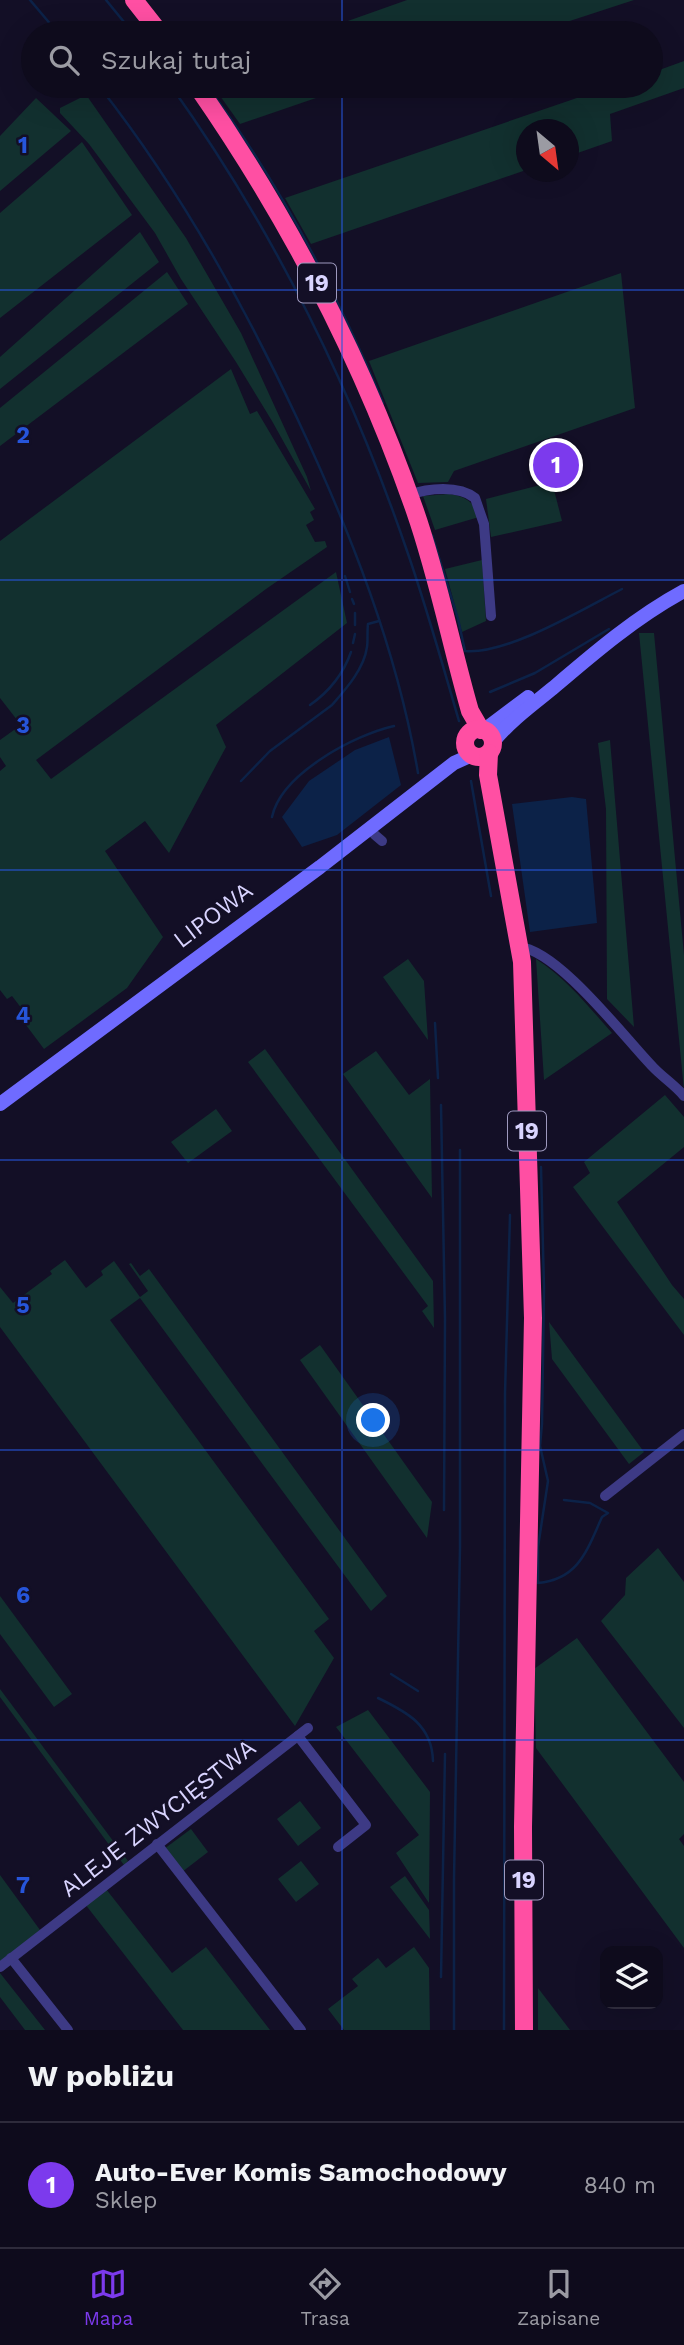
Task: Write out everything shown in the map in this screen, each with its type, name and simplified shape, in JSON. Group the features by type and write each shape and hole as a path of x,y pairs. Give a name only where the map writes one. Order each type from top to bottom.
{"highway":[{"path":"134,0 151,21"},
{"name":"19","path":"205,98 268,193 317,282 349,348 409,495 430,559 488,775 522,962 533,1318 523,1827 524,2030"}],"street":[{"path":"409,495 453,488 462,490 479,503 484,524 491,616"},
{"name":"LIPOWA","path":"0,1104 310,875 479,743 506,725 624,629 684,591"},
{"path":"519,947 532,949 563,971 653,1067 684,1096"},
{"path":"605,1496 684,1434"},
{"name":"ALEJE ZWYCIĘSTWA","path":"0,1967 308,1728"},
{"path":"298,1736 366,1825 338,1847"},
{"path":"157,1844 301,2030"},
{"path":"11,1958 68,2030"}],"green space":[{"path":"407,0 634,0 570,21 348,21"},
{"path":"684,61 684,88 663,95 663,69"},
{"path":"36,98 71,131 0,191 0,136"},
{"path":"80,98 88,98 186,238 241,333 311,491 272,421 181,279 155,233 89,144 60,113 60,108"},
{"path":"222,98 316,98 240,124"},
{"path":"577,98 656,98 610,114 612,141 579,153 579,119 516,119 516,173 311,244 285,198"},
{"path":"82,142 132,215 0,318 0,213"},
{"path":"140,232 159,262 0,389 0,357"},
{"path":"167,272 188,304 0,446 0,408"},
{"path":"621,273 635,408 454,471 448,482 418,483 369,361"},
{"path":"231,369 250,414 257,411 315,509 310,512 314,520 306,525 315,542 325,541 327,547 266,589 36,760 51,779 336,572 347,623 216,725 226,747 169,853 145,821 105,851 163,937 127,988 44,1049 17,1013 22,1009 12,996 7,999 0,990 0,771 6,766 0,757 0,740 21,725 0,698 0,541"},
{"path":"552,482 562,521 491,537 486,499"},
{"path":"449,494 468,500 479,517 435,530 423,496"},
{"path":"482,560 486,621 462,632 445,569"},
{"path":"639,633 654,633 684,955 684,1090"},
{"path":"610,740 634,1027 607,999 606,809 598,743"},
{"path":"408,959 424,981 428,1040 383,977"},
{"path":"536,959 567,984 612,1033 544,1080"},
{"path":"265,1049 433,1281 434,1328 422,1311 428,1306 248,1062"},
{"path":"376,1051 409,1095 430,1079 432,1198 343,1074"},
{"path":"665,1095 684,1117 684,1147 617,1202 684,1299 684,1335 573,1187 590,1173 584,1162"},
{"path":"216,1109 232,1131 188,1163 171,1142"},
{"path":"65,1260 86,1288 103,1275 101,1271 114,1261 140,1297 148,1291 129,1264 131,1263 140,1276 149,1269 387,1596 371,1611 140,1298 110,1320 329,1619 314,1631 334,1658 295,1726 0,1327 0,1287 13,1303 52,1274 50,1271"},
{"path":"549,1322 644,1452 629,1464 552,1359"},
{"path":"320,1345 432,1502 427,1538 300,1360"},
{"path":"658,1548 684,1582 684,1728 601,1621 625,1595 626,1578"},
{"path":"0,1596 72,1694 54,1707 0,1634"},
{"path":"577,1638 684,1782 684,1834 679,1839 684,1846 684,1948 536,1748 534,1669"},
{"path":"0,1689 128,1861 124,1865 0,1697"},
{"path":"368,1710 430,1792 429,1903 396,1853 419,1835 336,1727"},
{"path":"300,1801 321,1828 298,1846 277,1819"},
{"path":"191,1829 208,1852 182,1872 164,1849"},
{"path":"301,1861 319,1884 296,1902 278,1879"},
{"path":"0,1875 40,1930 0,1963"},
{"path":"405,1876 429,1910 430,1939 390,1887"},
{"path":"106,1889 172,1973 206,1947 270,2030 183,2030 85,1904"},
{"path":"414,1947 429,1968 430,2030 344,2030 328,2009 358,1986 352,1979 378,1958 386,1968"},
{"path":"0,1973 45,2030 25,2030 0,1997"},
{"path":"538,1988 570,2030 538,2030"}],"water":[{"path":"389,737 401,785 337,835 302,847 282,817 309,781 355,750"},
{"path":"572,797 586,799 597,923 530,932 512,804"}],"waterway":[{"path":"30,0 48,21"},
{"path":"106,0 123,21"},
{"path":"108,98 156,164 207,246 254,331 297,418 370,591 398,681 418,773"},
{"path":"179,98 243,195 275,251 360,426 406,548 459,721"},
{"path":"216,98 259,161 305,239 346,320 383,403"},
{"path":"432,535 465,651 502,646 523,638 622,589"},
{"path":"345,576 350,592"},
{"path":"352,599 354,604"},
{"path":"355,613 355,625"},
{"path":"241,781 270,751 332,705 354,678 362,663 367,647 368,624 379,621"},
{"path":"490,692 535,673 609,629"},
{"path":"353,643 355,634"},
{"path":"310,705 335,682 351,652"},
{"path":"272,817 278,801 289,786 321,759 359,738 394,726"},
{"path":"471,781 491,896"},
{"path":"435,1023 438,1078"},
{"path":"441,1105 445,1319 444,1510"},
{"path":"454,2030 460,1547 460,1150"},
{"path":"541,1167 544,1288 540,1446 548,1481 538,1547 538,1583 563,1576 572,1569 586,1551 602,1517 608,1513 590,1503 564,1500"},
{"path":"504,2030 505,1393 510,1215"},
{"path":"391,1674 418,1691"},
{"path":"378,1698 408,1715 423,1729 432,1749 433,1761"},
{"path":"441,1977 445,1754"}],"place":[{"name":"Auto-Ever Komis Samochodowy","path":"556,465"}]}
